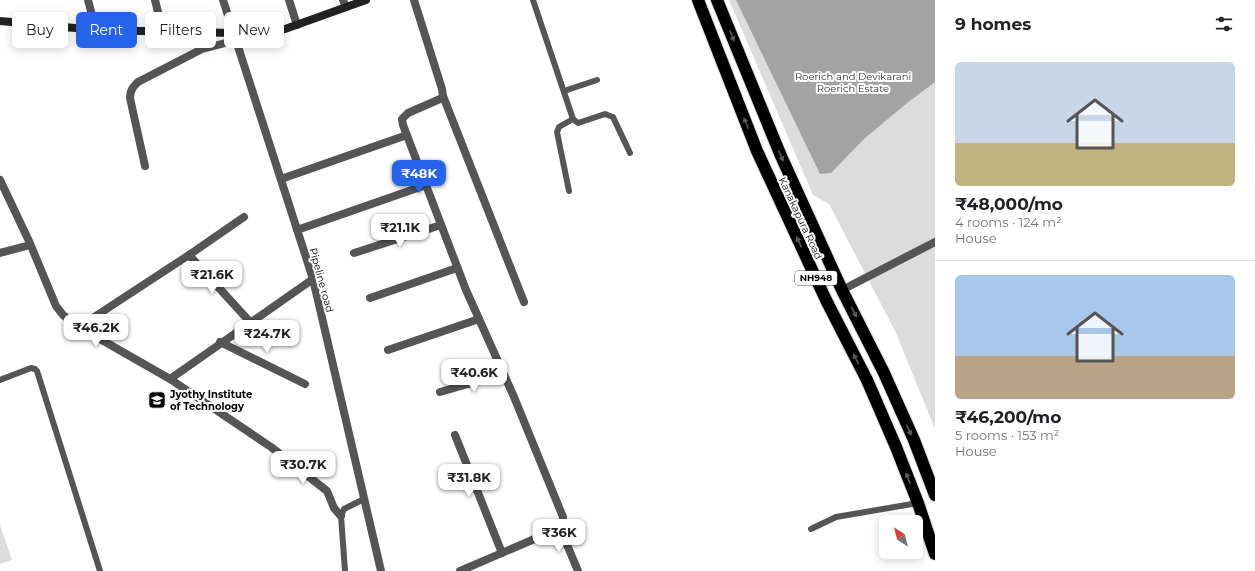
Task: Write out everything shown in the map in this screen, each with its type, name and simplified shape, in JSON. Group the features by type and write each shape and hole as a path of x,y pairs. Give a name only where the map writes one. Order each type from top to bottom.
{"highway":[{"name":"Kanakapura Road","path":"698,0 756,151 826,300 867,380 896,447 918,503 935,554"},
{"name":"Kanakapura Road","path":"717,0 781,156 842,290 884,373 914,440 935,495"}],"street":[{"path":"88,0 91,12"},
{"path":"155,0 158,12"},
{"name":"Pipeline road","path":"223,0 227,12"},
{"path":"289,0 297,24"},
{"path":"284,29 344,4 366,0"},
{"path":"414,0 443,96 524,302"},
{"path":"0,21 76,28"},
{"path":"145,166 130,98 130,92 133,87 138,82 202,49 224,41"},
{"name":"Pipeline road","path":"239,48 313,280 381,571"},
{"path":"443,96 440,99 408,113 402,119 457,268 563,517 563,523 560,528 460,571"},
{"path":"281,179 407,135"},
{"path":"0,180 29,241 56,306 63,315 79,327 170,379 271,447 327,491 334,508 341,516"},
{"path":"297,230 426,185"},
{"path":"79,327 244,217"},
{"path":"354,253 441,224"},
{"path":"842,290 935,242"},
{"path":"0,253 30,245"},
{"path":"189,255 250,322"},
{"path":"370,298 457,268"},
{"path":"170,379 220,342 313,280"},
{"path":"388,350 479,319"},
{"path":"220,342 305,384"},
{"path":"440,392 503,374"},
{"path":"455,435 502,553"},
{"path":"560,528 578,571"}],"lane":[{"path":"533,0 573,119 578,123 606,114 613,117 630,153"},
{"path":"564,92 597,80"},
{"path":"569,191 557,132 559,127 573,119"},
{"path":"0,380 31,368 35,368 37,371 100,571"},
{"path":"346,571 341,516 344,509 364,499"},
{"path":"811,529 836,516 918,503"},
{"path":"341,571 345,562"}],"green space":[{"name":"Roerich and Devikarani Roerich Estate","path":"729,0 935,0 935,429 896,333 829,204 813,195"},
{"path":"0,525 12,560 0,564"}],"shaded area":[{"path":"736,0 935,0 935,82 864,139 831,173 820,174"}],"place":[{"name":"Jyothy Institute of Technology","path":"157,400"}]}
